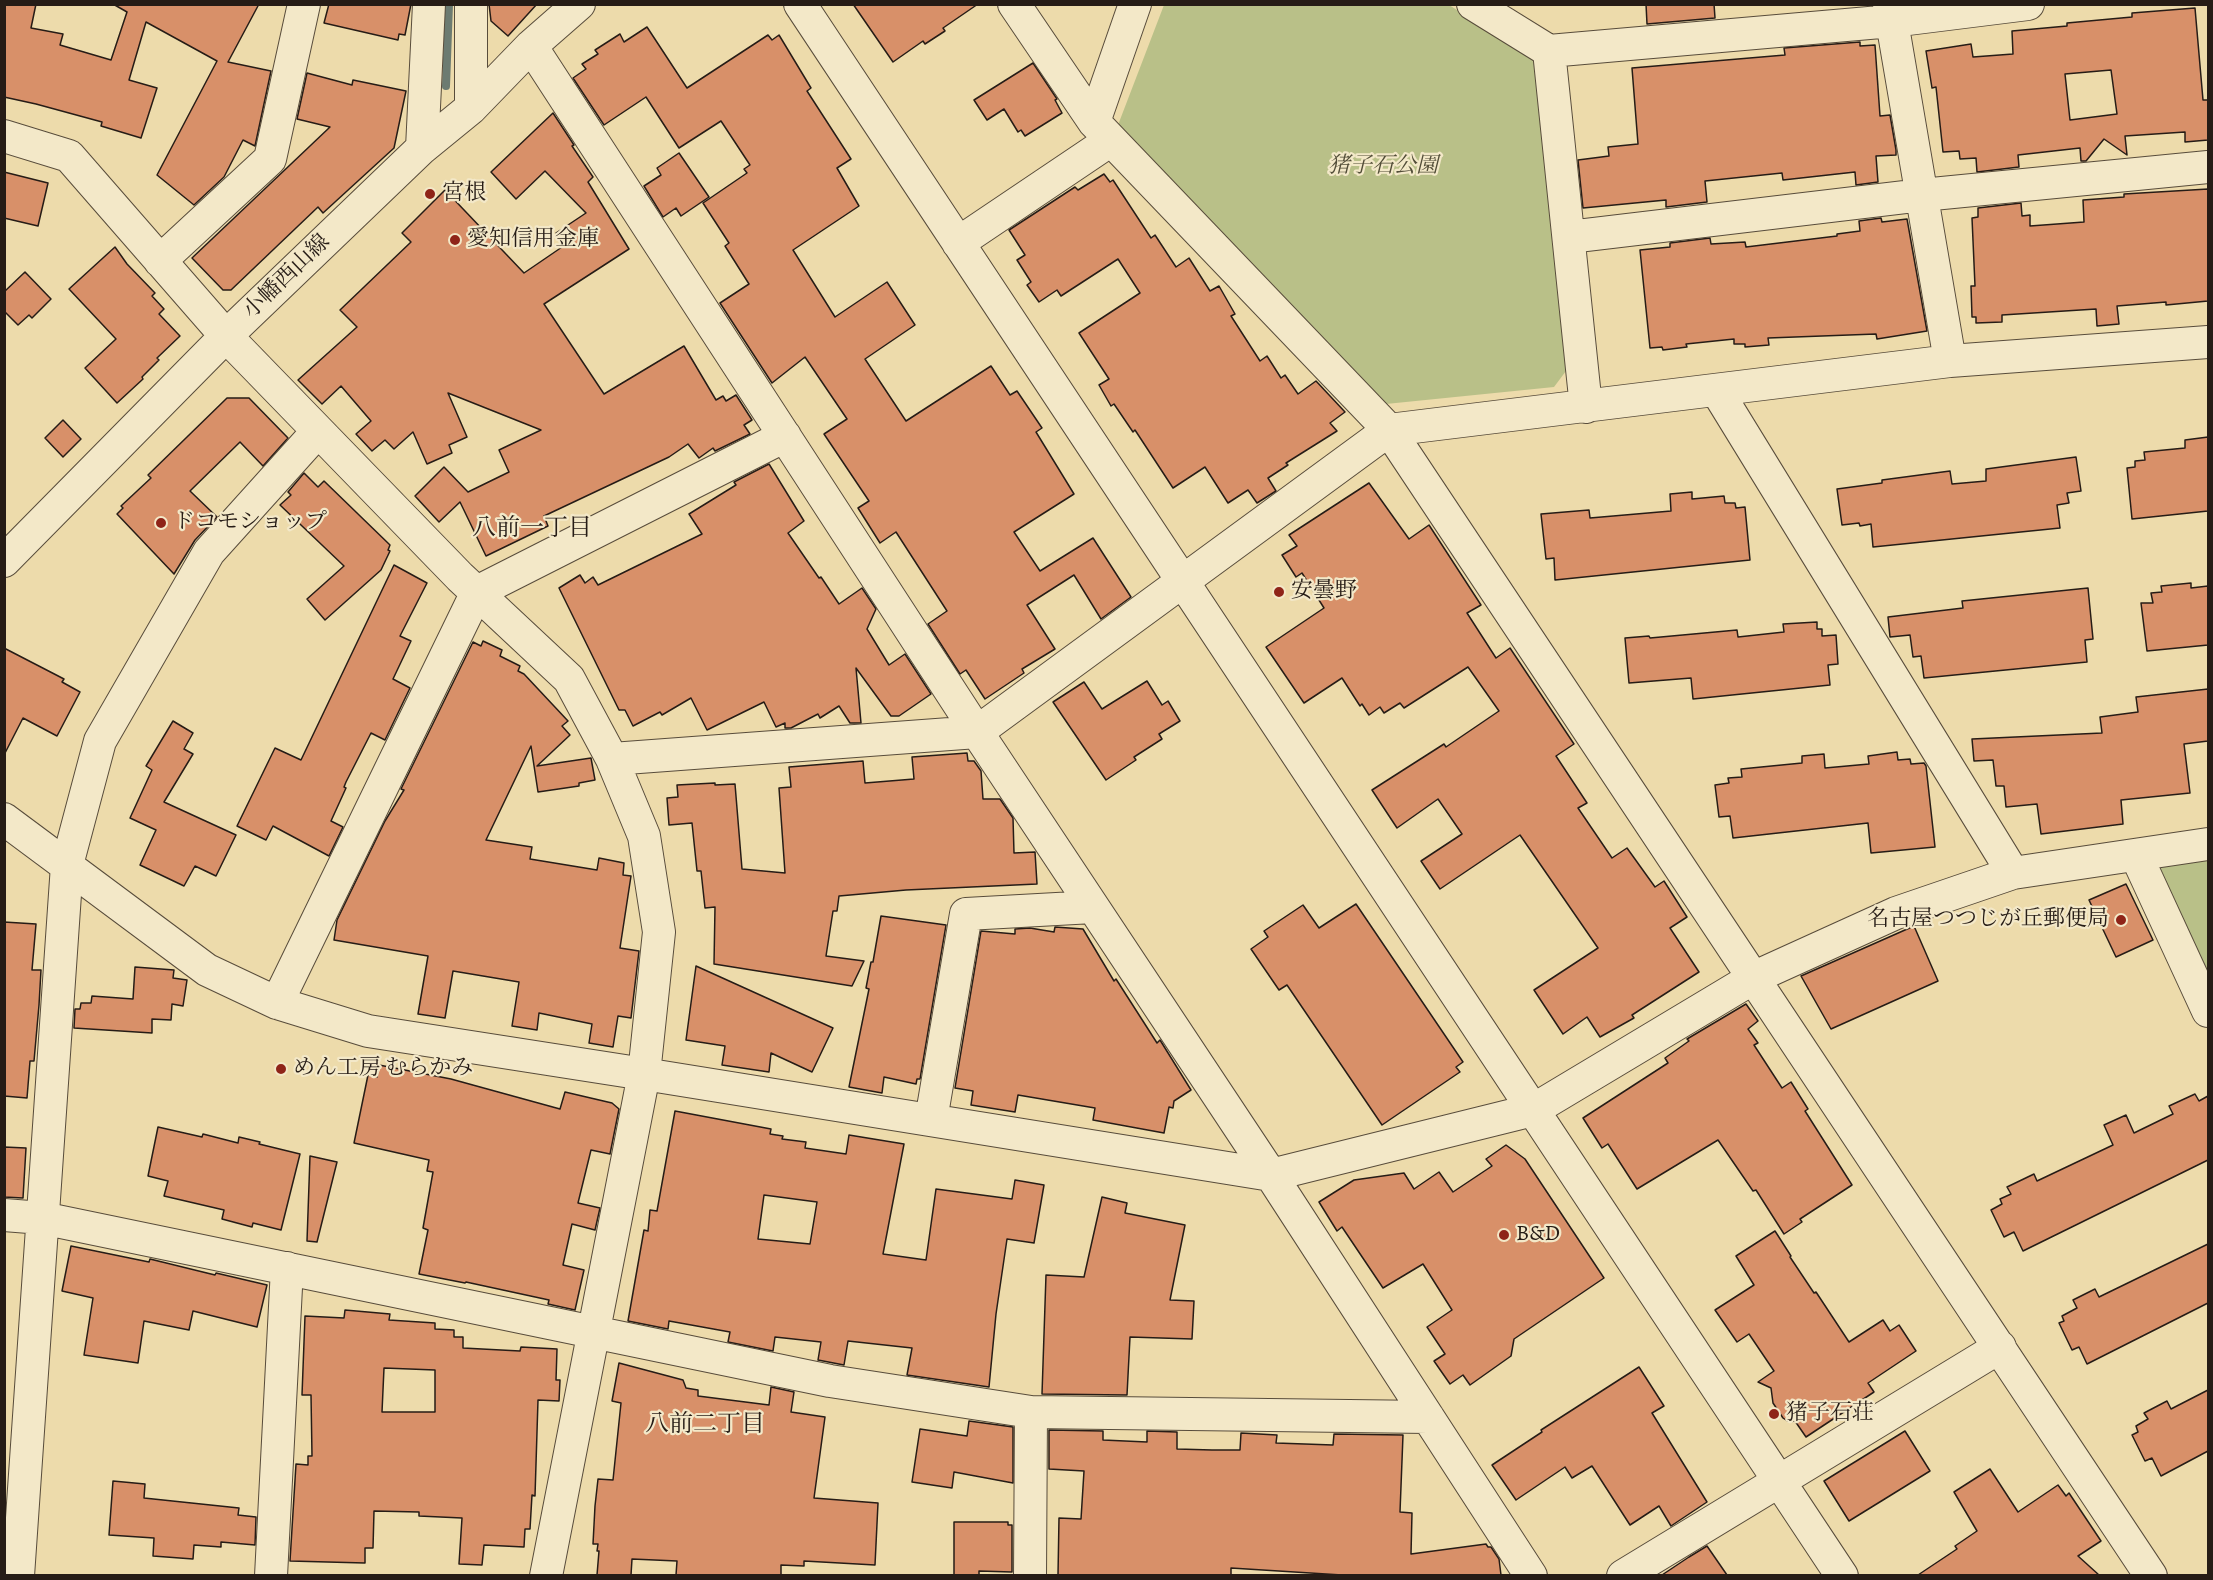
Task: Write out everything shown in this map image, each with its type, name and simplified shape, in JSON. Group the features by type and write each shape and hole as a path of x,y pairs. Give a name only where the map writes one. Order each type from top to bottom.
{"street":[{"path":"160,261 270,159 304,4"},
{"path":"422,148 429,4"},
{"path":"471,4 471,108"},
{"name":"小幡西山線","path":"4,561 225,336 422,148 471,108 531,46 579,4"},
{"path":"800,4 1842,1575"},
{"path":"1014,4 1102,131 1389,430 2151,1575"},
{"path":"958,243 1102,131 1135,4"},
{"path":"1473,4 1549,51 1890,13 2028,4"},
{"path":"1890,13 1950,361"},
{"path":"531,46 977,732 1531,1575"},
{"path":"1549,51 1586,407"},
{"path":"4,136 69,156 225,336 477,592 569,679 612,759 644,836 659,932 644,1074 546,1575"},
{"path":"1569,237 1922,195 2208,167"},
{"path":"612,759 977,732 1389,430 1950,361 2208,342"},
{"path":"1717,391 2013,873"},
{"path":"18,1575 67,865 100,741 209,552 318,431"},
{"path":"277,1003 477,592 784,436"},
{"path":"4,819 207,970 277,1003 368,1031 1270,1175 1533,1110 1755,977 1896,913 2013,873 2208,844"},
{"path":"2136,855 2208,1011"},
{"path":"931,1120 966,914 1093,907"},
{"path":"4,1215 42,1218 830,1381 1031,1412 1428,1417"},
{"path":"271,1575 287,1268"},
{"path":"1623,1575 2000,1347"},
{"path":"1030,1575 1031,1412"}],"green space":[{"name":"猪子石公園","path":"1164,5 1449,5 1537,60 1566,371 1554,387 1386,404 1118,125"},
{"path":"2136,855 2208,855 2208,1011"}],"building":[{"path":"4,4 36,4 31,28 63,34 60,45 111,60 127,12 113,4 259,4 228,62 271,71 255,146 243,140 224,177 194,205 157,175 217,61 146,22 129,80 157,88 141,138 101,126 102,122 4,97"},
{"path":"329,4 411,4 405,35 399,34 398,40 324,23"},
{"path":"489,4 537,4 508,36 491,21"},
{"path":"853,4 978,4 943,28 945,31 925,44 923,41 893,62"},
{"path":"1646,4 1714,4 1715,18 1647,24"},
{"path":"2195,8 2203,100 2208,100 2208,140 2185,142 2185,132 2125,136 2127,155 2104,139 2086,161 2081,161 2080,148 2018,155 2019,167 1977,172 1976,158 1960,159 1959,151 1943,152 1936,87 1932,88 1926,51 1971,44 1973,57 2013,54 2012,31 2132,17 2132,13","holes":["2111,70 2117,114 2070,120 2065,74"]},
{"path":"647,27 687,88 768,35 772,40 779,35 811,88 807,91 851,159 837,168 859,206 793,250 835,317 887,282 915,325 865,359 906,421 991,366 1010,395 1017,391 1042,428 1036,432 1074,494 1014,532 1040,571 1093,538 1131,597 1101,619 1074,575 1027,605 1055,649 1022,669 1024,673 985,699 966,670 960,674 928,624 947,611 896,532 880,543 858,508 869,501 824,434 847,419 805,357 772,383 720,303 749,284 725,246 729,243 703,203 747,173 744,169 750,165 721,121 679,148 646,97 604,125 573,78 586,69 582,64 598,54 595,50 620,34 624,42"},
{"path":"1860,42 1860,46 1875,45 1880,116 1890,115 1896,150 1896,155 1876,156 1878,182 1856,185 1855,172 1783,180 1782,173 1705,181 1707,202 1666,207 1666,200 1583,208 1578,160 1609,156 1608,147 1638,144 1632,68 1785,55 1784,48"},
{"path":"1033,63 1057,99 1055,100 1062,113 1025,136 1021,130 1018,132 1004,109 987,120 974,100"},
{"path":"307,73 352,85 353,80 406,91 394,148 323,213 318,207 231,290 223,290 192,258 330,127 297,119"},
{"path":"553,113 593,177 588,182 629,249 544,304 604,394 684,346 716,400 723,396 726,401 736,395 752,420 744,425 750,434 715,451 713,448 699,458 688,444 669,457 544,516 548,526 486,556 460,502 439,522 415,496 444,467 468,492 509,472 499,450 541,430 448,393 467,437 449,445 452,453 427,464 413,432 394,449 385,440 372,451 356,434 371,421 341,386 322,404 298,380 357,327 340,310 411,242 402,233 445,190 524,273 565,245 556,233 586,213 545,171 516,199 491,172"},
{"path":"679,153 709,197 681,216 676,208 663,217 644,186 661,175 657,168"},
{"path":"4,172 48,183 38,226 4,218"},
{"path":"1104,174 1110,182 1113,180 1151,238 1155,235 1176,267 1189,258 1210,291 1219,286 1235,314 1231,316 1260,361 1267,356 1281,378 1285,375 1298,394 1316,381 1345,412 1330,423 1337,431 1286,463 1288,465 1268,478 1276,491 1257,503 1248,490 1228,503 1205,467 1173,488 1135,430 1133,432 1114,404 1111,406 1099,385 1109,379 1079,333 1140,293 1118,259 1061,296 1057,290 1039,302 1027,285 1031,282 1017,260 1025,255 1009,230 1075,187 1078,190"},
{"path":"2208,189 2208,301 2117,306 2119,324 2097,326 2096,309 2002,315 2002,322 1976,323 1976,317 1972,317 1971,286 1975,286 1972,218 1978,217 1978,208 2021,203 2022,216 2030,215 2030,226 2084,222 2083,200 2124,197 2124,194"},
{"path":"1881,218 1882,222 1907,219 1927,331 1877,339 1876,334 1768,338 1769,345 1745,347 1745,344 1734,344 1734,339 1686,344 1687,347 1663,350 1662,347 1650,348 1640,250 1670,247 1670,243 1710,238 1711,244 1745,242 1746,247 1837,236 1837,234 1860,231 1859,221"},
{"path":"115,247 127,264 155,293 152,296 164,309 159,314 180,336 157,358 159,360 142,377 143,379 117,403 85,368 116,339 69,289"},
{"path":"25,272 51,299 32,318 29,315 18,325 4,311 4,292"},
{"path":"227,398 249,398 288,438 263,466 240,442 190,491 217,517 195,540 174,574 117,514 123,508 121,506 151,478 148,475"},
{"path":"63,420 81,439 63,457 45,438"},
{"path":"2208,437 2208,511 2132,519 2127,468 2135,467 2135,461 2145,460 2144,452 2185,448 2185,440"},
{"path":"2076,457 2081,491 2067,493 2069,503 2057,505 2060,528 1873,547 1871,524 1842,525 1837,489 1882,483 1882,480 1950,471 1952,484 1986,481 1986,469"},
{"path":"769,464 804,521 788,533 819,578 821,577 839,604 862,588 876,609 867,629 889,665 905,654 931,694 899,716 891,716 856,668 861,723 850,723 839,706 820,718 818,714 791,728 785,728 785,723 776,727 764,702 707,730 691,698 662,715 660,712 633,726 625,710 619,710 559,588 580,575 585,583 593,577 598,585 702,534 689,514 736,485 734,482"},
{"path":"304,473 318,487 324,481 390,545 388,550 390,551 381,570 325,620 307,599 344,566 280,505 291,495 288,492"},
{"path":"1369,483 1409,539 1429,525 1481,605 1467,613 1496,658 1510,648 1574,744 1556,756 1587,803 1578,808 1612,858 1627,848 1655,887 1664,881 1687,917 1670,928 1699,972 1632,1015 1634,1018 1600,1037 1587,1017 1563,1034 1534,990 1598,948 1520,835 1440,889 1421,861 1462,834 1438,799 1397,828 1372,790 1444,744 1446,747 1499,711 1468,667 1404,708 1400,703 1384,713 1380,707 1369,715 1362,704 1360,706 1342,678 1304,703 1266,647 1324,608 1302,573 1296,577 1282,555 1297,546 1289,535"},
{"path":"1692,492 1692,499 1724,496 1725,503 1735,503 1736,508 1745,507 1750,560 1555,580 1554,558 1546,559 1541,514 1589,510 1590,518 1671,511 1670,494"},
{"path":"394,565 427,583 400,636 411,641 393,679 410,688 385,740 371,733 346,782 344,787 346,788 331,821 343,827 329,856 273,826 266,840 237,826 275,748 301,760"},
{"path":"2191,583 2191,588 2208,586 2208,645 2147,651 2141,603 2153,603 2151,593 2162,592 2161,586"},
{"path":"2088,588 2093,639 2085,640 2087,662 1924,678 1921,656 1913,657 1910,635 1890,637 1888,617 1963,608 1962,601"},
{"path":"1817,622 1817,629 1822,629 1822,636 1836,635 1838,664 1828,665 1830,685 1693,699 1691,678 1629,683 1625,638 1737,630 1738,637 1784,632 1783,624"},
{"path":"483,641 502,650 500,656 520,666 518,671 524,674 568,721 562,726 570,735 537,766 591,758 595,780 579,783 579,786 538,792 531,746 486,840 532,847 530,859 597,870 599,858 624,863 623,875 631,876 620,948 639,951 631,1018 618,1016 613,1047 589,1043 592,1024 539,1013 537,1030 512,1026 519,982 453,971 445,1018 418,1014 428,956 334,940 337,920 385,821 404,790 401,789 473,642 481,646"},
{"path":"4,648 64,679 62,682 80,692 57,736 23,718 4,755"},
{"path":"1147,681 1162,705 1168,701 1180,721 1159,734 1162,739 1134,757 1136,760 1106,780 1053,702 1084,682 1102,709"},
{"path":"2208,689 2208,741 2184,744 2190,793 2121,800 2123,824 2041,834 2037,804 2006,807 2004,786 1996,786 1993,760 1974,761 1972,739 2102,733 2100,717 2138,712 2136,697"},
{"path":"173,721 193,733 184,749 193,754 164,802 236,835 216,876 195,866 184,886 140,865 156,830 130,818 152,770 146,766"},
{"path":"1897,752 1898,760 1910,759 1911,764 1924,763 1926,766 1935,847 1871,853 1868,823 1733,838 1730,816 1719,817 1715,785 1729,783 1728,778 1742,777 1741,769 1802,763 1802,756 1824,754 1825,768 1869,764 1868,756"},
{"path":"967,753 968,761 974,761 981,771 983,799 1000,799 1013,818 1014,853 1035,852 1037,884 906,890 839,896 837,911 833,911 826,956 864,961 852,986 714,964 715,907 705,908 701,871 697,871 692,823 669,825 667,798 678,797 677,785 735,784 742,869 785,873 779,788 791,787 789,767 863,761 865,783 914,779 912,757"},
{"path":"2126,884 2153,940 2116,957 2089,900"},
{"path":"1356,904 1463,1062 1456,1067 1460,1072 1382,1125 1287,985 1279,990 1251,949 1268,937 1264,931 1303,905 1319,928"},
{"path":"881,916 946,925 920,1079 917,1079 916,1084 884,1077 882,1093 849,1087"},
{"path":"4,922 36,924 32,970 41,970 34,1061 30,1061 27,1098 4,1096"},
{"path":"1914,926 1938,981 1831,1029 1801,976"},
{"path":"1055,927 1083,929 1114,981 1116,979 1157,1043 1160,1040 1191,1090 1174,1101 1173,1108 1169,1107 1164,1133 1093,1120 1095,1108 1018,1095 1015,1112 971,1105 973,1091 955,1088 981,931 1015,934 1015,929 1030,928 1054,932"},
{"path":"696,966 833,1028 812,1072 771,1053 769,1072 722,1065 725,1046 686,1040"},
{"path":"135,967 174,970 173,978 187,980 183,1006 172,1004 171,1020 152,1019 152,1033 74,1028 75,1009 80,1009 81,1003 91,1003 92,996 133,999"},
{"path":"1746,1004 1758,1021 1748,1029 1758,1043 1754,1045 1782,1088 1791,1082 1808,1109 1805,1111 1852,1185 1800,1219 1802,1222 1784,1234 1756,1190 1753,1191 1718,1140 1637,1189 1608,1144 1602,1148 1583,1118 1668,1063 1665,1058 1689,1041 1687,1039"},
{"path":"379,1065 451,1079 560,1109 565,1092 612,1103 619,1109 610,1154 591,1150 578,1203 600,1208 595,1230 572,1224 563,1265 584,1270 575,1310 548,1304 549,1300 419,1274 428,1230 423,1228 433,1172 427,1171 429,1160 354,1143 368,1075 377,1077"},
{"path":"2195,1094 2199,1101 2208,1096 2208,1160 2023,1251 2014,1232 2004,1237 1991,1210 2002,1204 2000,1199 2011,1194 2007,1187 2034,1174 2037,1181 2113,1145 2104,1125 2126,1115 2134,1133 2173,1114 2169,1106"},
{"path":"675,1111 771,1129 770,1134 783,1136 782,1139 806,1142 805,1148 846,1154 849,1135 904,1144 883,1254 926,1260 936,1189 1012,1199 1015,1180 1044,1185 1034,1243 1007,1239 996,1314 989,1387 907,1375 912,1348 848,1341 844,1365 818,1360 821,1342 775,1337 773,1351 728,1342 730,1332 669,1321 668,1329 628,1321 644,1230 648,1231 650,1210 657,1211","holes":["764,1195 817,1202 810,1244 758,1239"]},
{"path":"158,1127 202,1137 203,1134 238,1143 239,1137 300,1154 281,1230 253,1223 252,1227 222,1219 224,1210 164,1196 168,1181 148,1176"},
{"path":"1506,1145 1525,1159 1604,1278 1514,1339 1511,1356 1470,1385 1463,1375 1450,1384 1434,1361 1445,1354 1427,1327 1452,1310 1423,1264 1383,1288 1342,1227 1337,1231 1319,1202 1354,1180 1404,1173 1414,1189 1439,1172 1453,1192 1492,1166 1486,1159"},
{"path":"4,1147 26,1148 23,1198 4,1197"},
{"path":"310,1156 337,1162 317,1242 307,1241"},
{"path":"1102,1197 1127,1203 1125,1213 1185,1225 1170,1300 1194,1301 1192,1339 1130,1337 1127,1395 1042,1394 1046,1275 1084,1277"},
{"path":"1775,1231 1814,1293 1816,1292 1849,1342 1883,1320 1890,1331 1899,1325 1916,1351 1868,1383 1874,1392 1806,1437 1795,1421 1789,1422 1783,1418 1773,1403 1771,1388 1758,1382 1774,1371 1749,1334 1737,1342 1715,1310 1754,1285 1736,1256"},
{"path":"2208,1244 2208,1303 2087,1364 2079,1347 2072,1350 2059,1323 2064,1321 2062,1316 2077,1308 2073,1300 2095,1289 2099,1297"},
{"path":"71,1246 149,1262 150,1259 267,1285 257,1327 193,1311 189,1330 144,1321 138,1363 84,1355 93,1298 62,1291"},
{"path":"345,1310 390,1314 389,1320 435,1323 435,1329 454,1330 454,1337 463,1337 463,1348 520,1351 521,1347 557,1349 556,1380 560,1380 559,1401 538,1400 535,1496 532,1495 530,1529 525,1529 524,1547 484,1545 482,1565 459,1564 462,1518 419,1516 419,1512 374,1511 373,1548 365,1548 365,1563 290,1561 296,1464 308,1465 308,1456 312,1456 311,1395 302,1395 305,1316 344,1318","holes":["384,1368 435,1370 435,1412 382,1412"]},
{"path":"619,1363 683,1380 686,1388 698,1390 698,1396 769,1405 771,1387 794,1392 791,1412 825,1417 814,1498 878,1503 875,1565 804,1561 804,1566 781,1565 781,1575 676,1575 677,1561 632,1559 631,1575 597,1575 599,1551 597,1551 598,1544 593,1544 595,1506 598,1479 613,1480 621,1403 612,1401"},
{"path":"1639,1367 1664,1406 1652,1413 1707,1502 1671,1526 1659,1506 1630,1525 1592,1466 1572,1478 1565,1467 1516,1500 1492,1465 1542,1432 1541,1430"},
{"path":"2208,1390 2208,1451 2161,1476 2152,1458 2145,1461 2132,1435 2138,1432 2136,1426 2148,1419 2144,1413 2167,1401 2171,1409"},
{"path":"969,1421 1013,1427 1013,1483 954,1472 952,1488 912,1482 920,1429 967,1436"},
{"path":"1049,1430 1103,1431 1103,1440 1147,1442 1147,1431 1177,1432 1177,1449 1212,1450 1240,1450 1241,1433 1277,1435 1276,1443 1333,1445 1334,1434 1403,1435 1400,1512 1412,1513 1411,1554 1486,1544 1491,1547 1499,1559 1501,1575 1342,1575 1231,1568 1231,1575 1058,1575 1059,1518 1081,1519 1084,1471 1049,1469"},
{"path":"1905,1431 1930,1471 1849,1521 1824,1481"},
{"path":"1990,1469 2018,1512 2058,1485 2066,1496 2069,1493 2101,1541 2078,1556 2099,1575 1918,1575 1957,1549 1955,1546 1977,1531 1954,1492"},
{"path":"113,1481 145,1484 144,1498 239,1508 238,1515 256,1517 255,1545 221,1542 221,1547 194,1545 193,1559 153,1556 154,1538 109,1535"},
{"path":"954,1522 1008,1522 1008,1525 1012,1525 1012,1572 979,1571 979,1575 954,1575"},
{"path":"1707,1546 1727,1575 1662,1575 1689,1557"}],"waterway":[{"path":"446,86 449,4"}],"place":[{"name":"宮根","path":"430,194"},
{"name":"愛知信用金庫","path":"455,240"},
{"name":"ドコモショップ","path":"161,523"},
{"name":"安曇野","path":"1279,592"},
{"name":"名古屋つつじが丘郵便局","path":"2121,920"},
{"name":"めん工房 むらかみ","path":"281,1069"},
{"name":"B&D","path":"1504,1235"},
{"name":"猪子石荘","path":"1774,1414"}],"district":[{"name":"八前一丁目","path":"532,529"},
{"name":"八前二丁目","path":"705,1425"}]}
